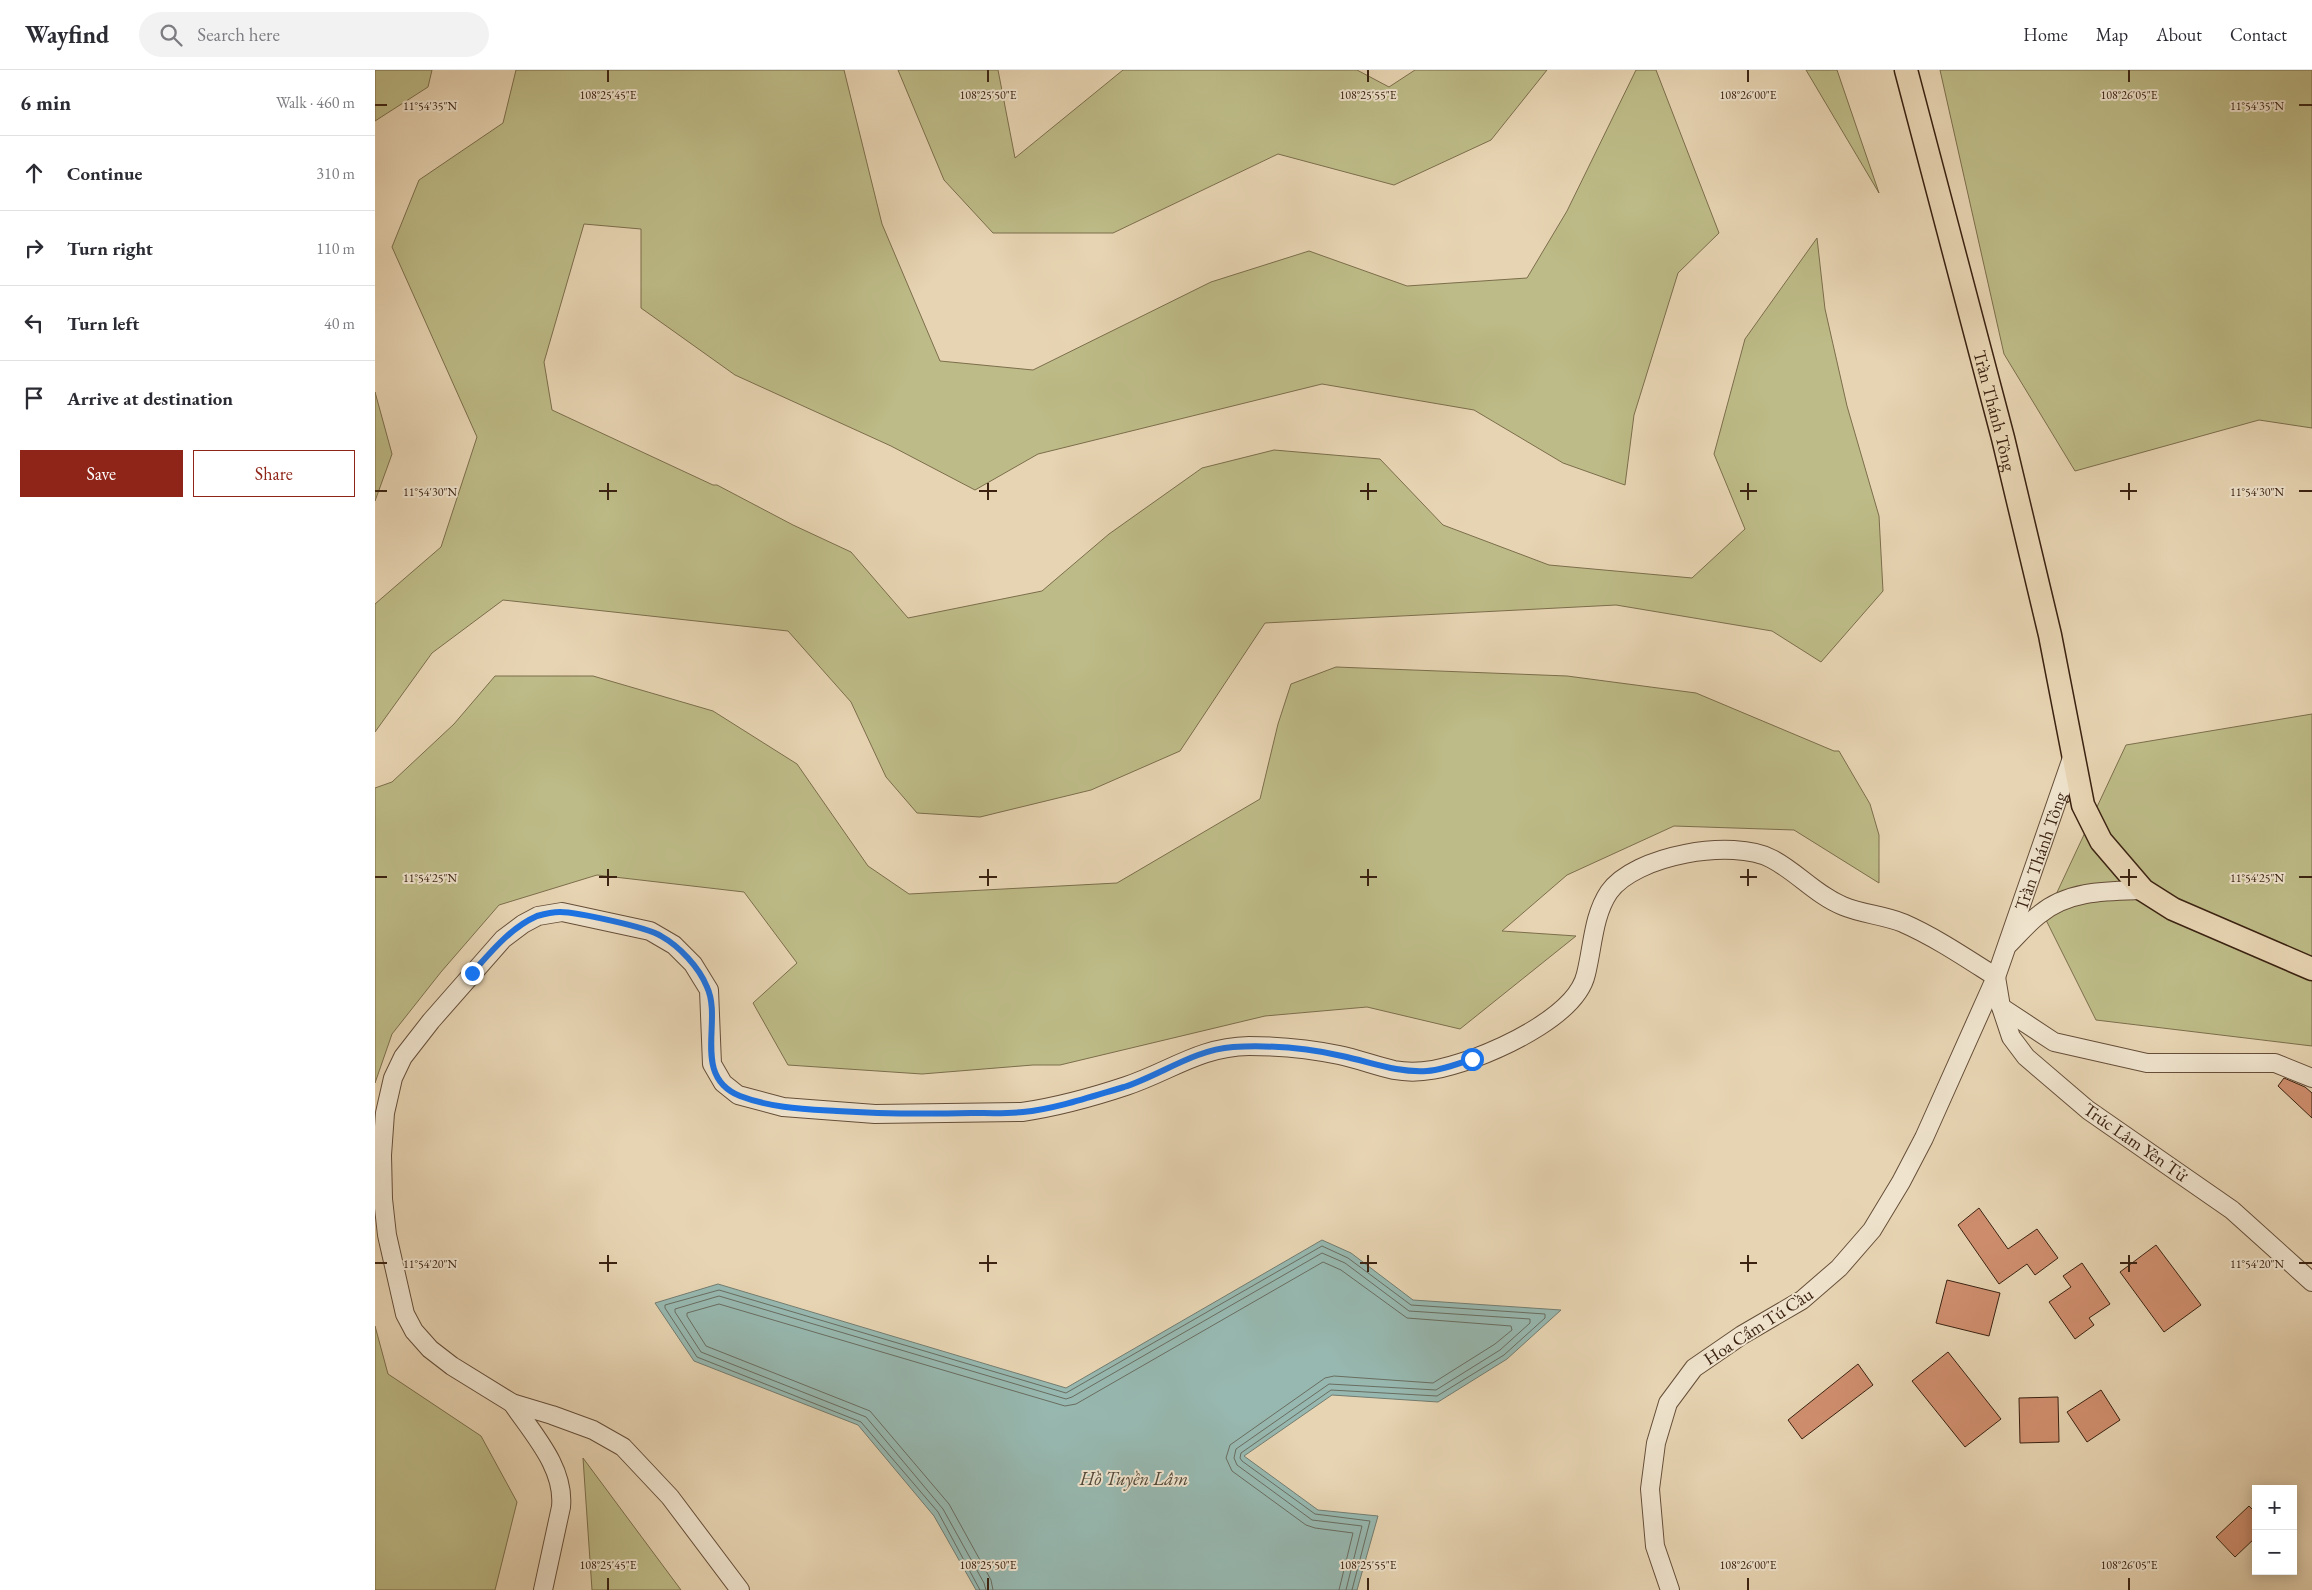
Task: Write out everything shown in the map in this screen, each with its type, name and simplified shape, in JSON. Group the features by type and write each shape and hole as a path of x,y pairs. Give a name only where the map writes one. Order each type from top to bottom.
{"main road":[{"name":"Trần Thánh Tông","path":"1906,70 2003,438 2050,635 2083,805 2101,841 2143,890 2173,909 2312,970"}],"street":[{"name":"Trần Thánh Tông","path":"1996,977 2073,755"},
{"path":"740,1590 670,1497 623,1447 593,1430 512,1403 452,1366 430,1349 413,1331 405,1314 387,1235 383,1199 382,1155 385,1113 393,1078 403,1057 431,1021 503,939 523,924 538,916 562,912 650,930 673,945 693,964 709,990 712,1064 723,1083 738,1095 783,1107 875,1114 1003,1113 1037,1110 1127,1086 1190,1058 1225,1048 1273,1047 1311,1050 1395,1070 1431,1071 1447,1067 1505,1045 1565,1008 1584,983 1599,909 1614,886 1640,868 1678,856 1700,852 1729,850 1758,852 1800,876 1831,900 1845,907 1904,924 1952,949 1996,977"},
{"name":"Trần Thánh Tông","path":"2005,948 2040,913 2058,902 2097,891 2143,890"},
{"name":"Trúc Lâm Yên Tử","path":"1996,977 2001,1008 2011,1037 2026,1057 2088,1110 2232,1210 2312,1282"},
{"name":"Hoa Cẩm Tú Cầu","path":"1671,1590 1655,1546 1650,1489 1656,1443 1668,1403 1694,1368 1742,1335 1802,1300 1839,1268 1871,1230 1901,1182 1924,1138 1996,977"},
{"path":"2001,1008 2054,1042 2147,1062 2275,1063 2312,1078"},
{"path":"512,1403 546,1452 557,1472 562,1494 561,1507 543,1590"}],"shaded area":[{"path":"375,70 432,70 428,87 375,121"},
{"path":"516,70 844,70 882,224 940,361 1033,370 1211,282 1309,251 1407,286 1527,278 1567,211 1636,70 1656,70 1719,233 1678,273 1634,415 1625,485 1563,463 1474,410 1322,384 1038,454 975,490 891,446 735,375 641,308 641,229 584,224 544,362 552,410 713,485 717,485 793,525 851,552 908,618 1042,591 1109,534 1202,468 1274,450 1380,459 1443,525 1549,565 1692,578 1745,529 1714,454 1745,339 1817,238 1825,309 1847,406 1879,516 1883,591 1821,662 1772,631 1616,605 1265,623 1180,751 1091,790 980,817 917,813 886,777 851,702 788,631 503,600 432,653 375,732 375,604 441,547 477,437 392,247 419,180 503,123"},
{"path":"898,70 998,70 1015,158 1123,70 1357,70 1389,87 1415,70 1547,70 1491,140 1394,185 1278,154 1113,233 993,233 944,180"},
{"path":"1806,70 1837,70 1879,193"},
{"path":"1940,70 2312,70 2312,428 2259,420 2075,471 2004,354"},
{"path":"375,392 392,454 375,501"},
{"path":"1336,667 1567,676 1696,693 1834,751 1839,751 1870,804 1879,835 1879,883 1794,830 1674,826 1567,875 1502,931 1576,936 1460,1029 1367,1007 1265,1016 1060,1065 1033,1065 922,1074 788,1065 753,1003 797,963 744,892 597,875 499,905 441,972 392,1034 375,1083 375,788 392,782 454,724 495,676 593,676 713,711 797,764 868,866 909,894 1117,883 1260,799 1278,724 1291,684"},
{"path":"2312,714 2312,1046 2096,1020 2045,918 2126,745"},
{"path":"375,1326 388,1374 481,1436 517,1502 495,1590 375,1590"},
{"path":"583,1458 681,1590 592,1590"}],"water":[{"name":"Hồ Tuyền Lâm","path":"1322,1240 1351,1253 1413,1300 1561,1310 1507,1359 1438,1402 1332,1395 1244,1456 1318,1510 1378,1516 1357,1590 976,1590 934,1516 858,1425 694,1361 655,1303 718,1284 1066,1388"}],"building":[{"path":"2284,1078 2305,1087 2312,1093 2312,1118 2278,1086"},
{"path":"1979,1208 2008,1249 2037,1229 2058,1258 2035,1275 2027,1264 1999,1284 1958,1225"},
{"path":"2156,1245 2201,1305 2164,1332 2120,1272"},
{"path":"2082,1263 2110,1304 2089,1318 2094,1325 2075,1339 2049,1302 2071,1287 2063,1276"},
{"path":"1947,1280 2000,1293 1989,1336 1936,1323"},
{"path":"1948,1352 2001,1419 1965,1447 1912,1381"},
{"path":"1858,1364 1873,1385 1802,1439 1788,1420"},
{"path":"2101,1390 2120,1420 2087,1442 2067,1412"},
{"path":"2058,1397 2059,1442 2020,1443 2019,1398"},
{"path":"2249,1506 2252,1509 2252,1541 2235,1557 2216,1537"}],"route":[{"path":"472,973 503,939 523,924 538,916 549,913 562,912 650,930 662,936 673,945 693,964 703,977 709,990 711,1006 712,1064 723,1083 738,1095 783,1107 875,1114 946,1114 1037,1110 1127,1086 1217,1048 1249,1046 1311,1050 1395,1070 1416,1071 1431,1071 1472,1059"}]}
